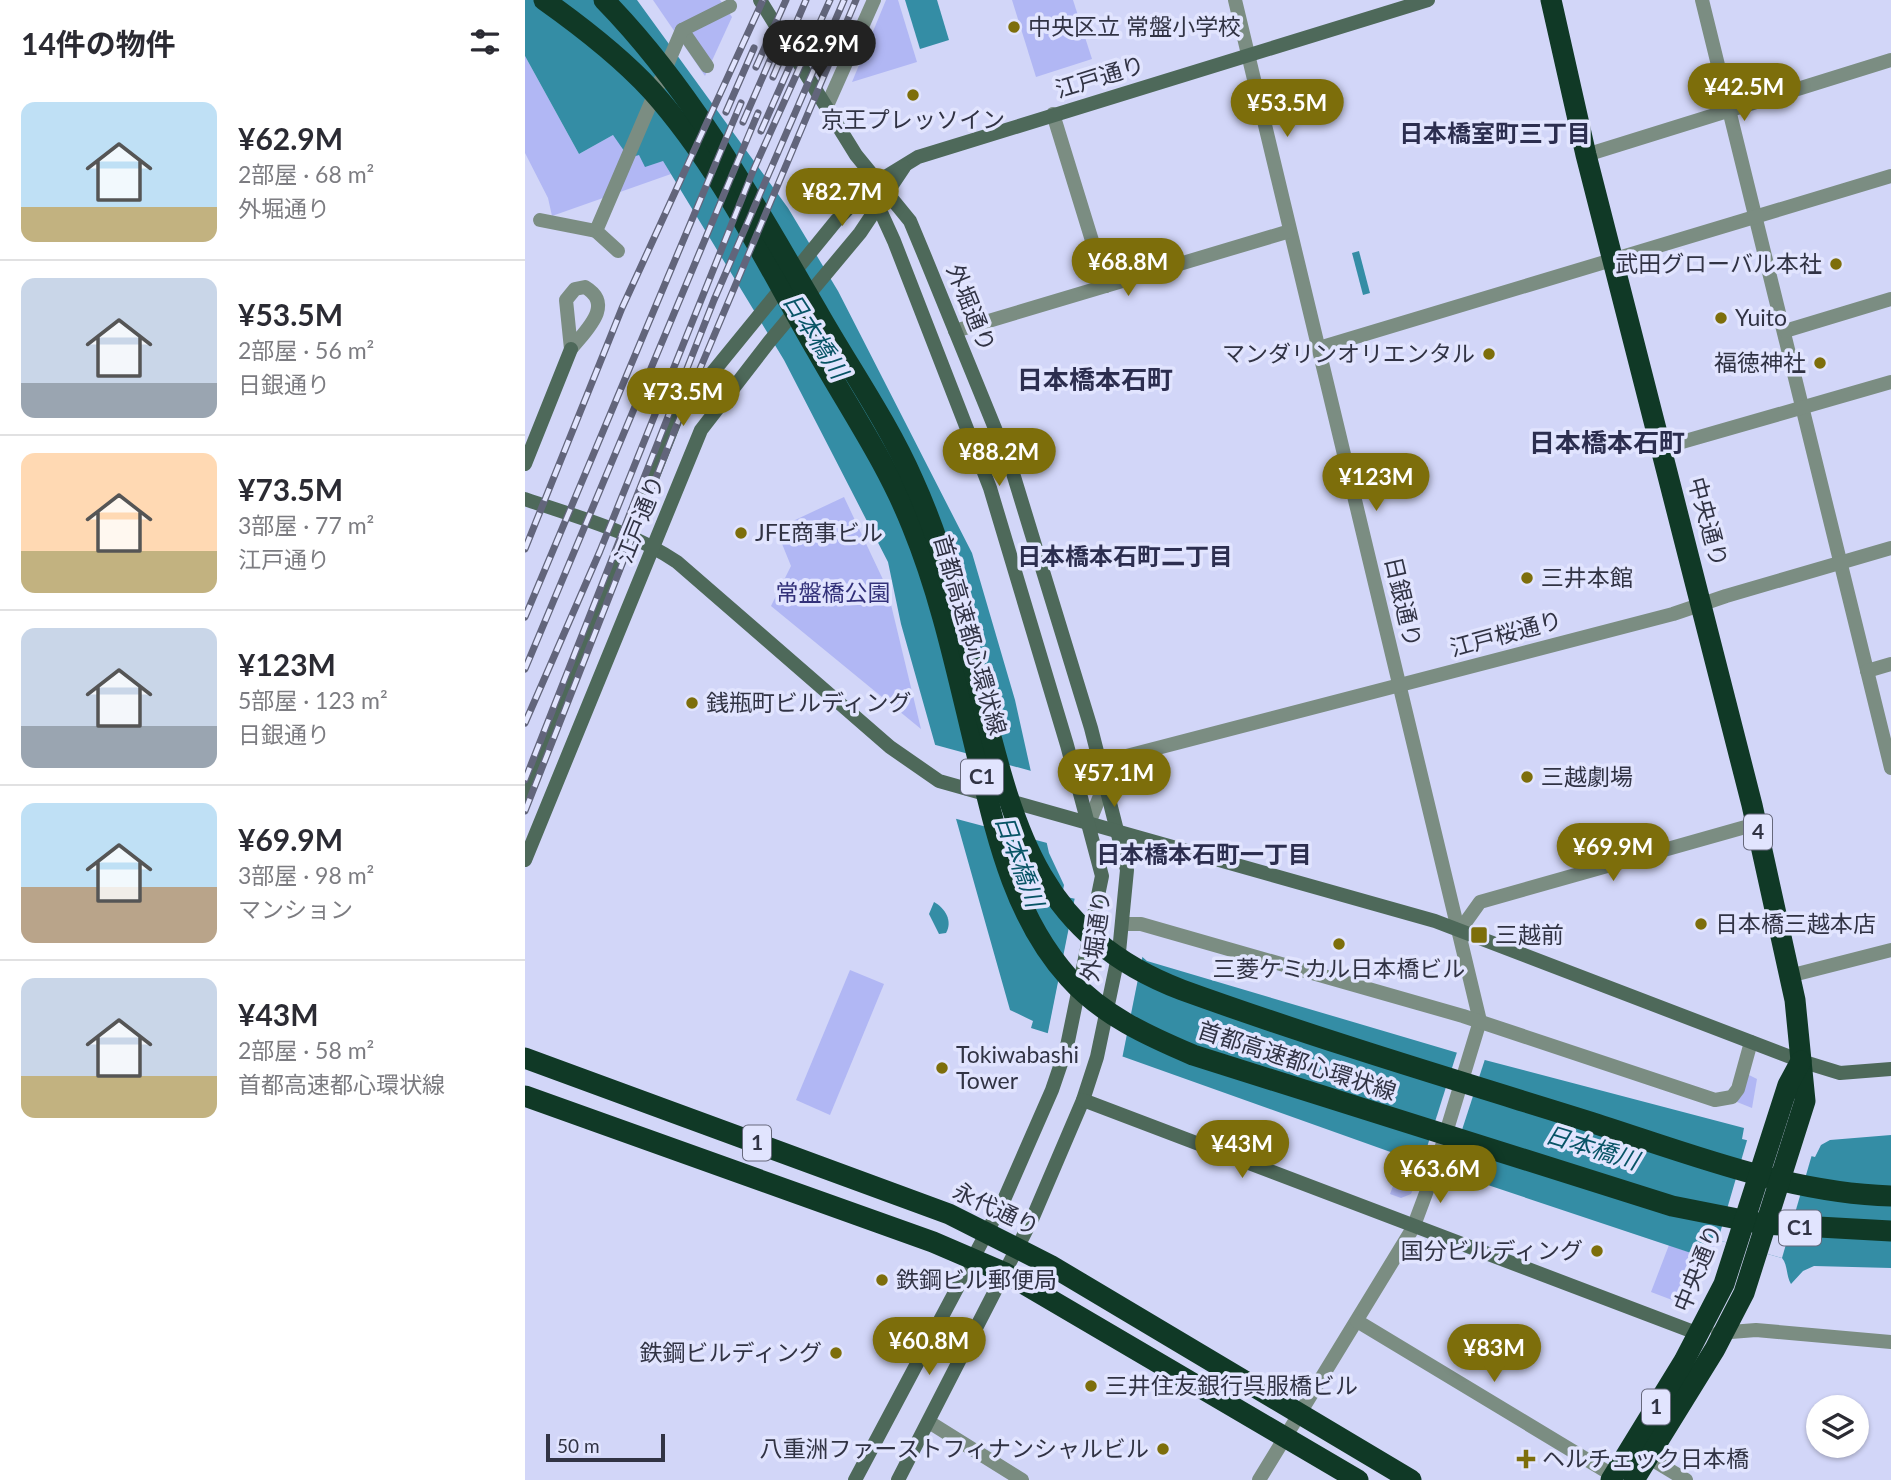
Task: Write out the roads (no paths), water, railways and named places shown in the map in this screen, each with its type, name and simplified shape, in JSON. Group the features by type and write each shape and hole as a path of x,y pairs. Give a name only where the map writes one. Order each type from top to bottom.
{"highway":[{"name":"首都高速都心環状線","path":"544,0 630,69 683,130 736,211 893,485 926,564 955,667 996,834 1014,887 1045,947 1080,990 1130,1025 1193,1055 1633,1196 1763,1224 1891,1231"},
{"name":"首都高速都心環状線","path":"604,0 657,59 711,135 908,469 943,559 999,769 1020,834 1044,882 1087,932 1111,953 1144,974 1212,1001 1725,1165 1818,1188 1891,1196"},
{"name":"中央通り","path":"1551,0 1586,155 1703,604 1756,824 1789,976 1801,1061 1788,1085 1774,1201 1724,1284 1620,1479"},
{"name":"永代通り","path":"525,1058 949,1214 988,1231 1411,1480"},
{"name":"1","path":"525,1096 1005,1273 1357,1480"},
{"name":"中央通り","path":"1620,1479 1649,1457 1744,1293 1753,1195 1781,1142"}],"main road":[{"name":"外堀通り","path":"760,0 873,184 878,206 990,488 1089,823 1101,885 1067,1046 1044,1111 988,1231 855,1480"},
{"name":"江戸通り","path":"525,796 677,416 817,244 873,184 906,163 1053,114 1248,55 1397,5 1428,0"},
{"name":"江戸通り","path":"525,860 701,430 769,342 832,269 906,163"},
{"name":"外堀通り","path":"873,184 887,193 910,221 1012,470 1106,781 1127,870 1124,924 1097,1057 1083,1100 1018,1247 898,1480"},
{"path":"525,464 571,349"},
{"path":"525,499 628,534 653,546 687,571 890,747 939,781 1460,930 1801,1061 1840,1073 1891,1069"},
{"path":"1083,1100 1413,1228 1699,1334"}],"street":[{"path":"826,108 874,0"},
{"name":"日銀通り","path":"1235,0 1480,1021 1474,1051 1413,1228 1259,1480"},
{"path":"1702,0 1891,768"},
{"path":"596,231 682,30 730,6"},
{"path":"682,30 707,66"},
{"path":"1586,155 1891,60"},
{"path":"1053,114 1106,286"},
{"path":"1319,348 1891,176"},
{"path":"540,220 596,231 618,251"},
{"path":"955,331 1290,231"},
{"path":"1785,331 1891,299"},
{"path":"1661,448 1891,382"},
{"name":"江戸桜通り","path":"1089,823 1115,759 1703,604 1891,548"},
{"path":"1867,671 1891,664"},
{"path":"1460,930 1480,902 1756,824"},
{"path":"1124,924 1142,924 1480,1021 1716,1100 1732,1097 1738,1089 1751,1042"},
{"path":"1789,976 1891,950"},
{"path":"1357,1321 1620,1479"},
{"path":"1699,1334 1756,1330 1891,1342"},
{"path":"929,1422 1023,1480"},
{"path":"1649,1457 1686,1480"}],"water":[{"name":"日本橋川","path":"525,0 637,0 788,208 838,291 972,553 1015,700 1049,853 1064,885 1062,896 1076,899 1147,961 1458,1053 1744,1128 1742,1139 1815,1157 1821,1145 1830,1140 1891,1135 1891,1268 1814,1266 1803,1271 1791,1284 1782,1258 1718,1240 1715,1245 1708,1243 1697,1255 1413,1160 1124,1057 1031,1028 1033,1021 1010,1010 901,624 888,562 784,360 663,161 645,167 639,155 629,158 613,135 579,154 525,56"},
{"path":"905,0 937,0 949,40 920,49"},
{"path":"1359,251 1370,293 1363,295 1352,253"},
{"path":"934,902 947,915 949,924 946,933 939,934 929,914"}],"railway":[{"path":"525,549 622,308 763,0"},
{"path":"756,67 786,0"},
{"path":"773,77 806,0"},
{"path":"525,723 600,551 753,171 830,0"},
{"path":"525,780 714,300 844,0"},
{"path":"525,811 683,409 856,0"},
{"path":"761,131 799,45"},
{"path":"726,112 754,48"},
{"path":"743,122 771,58"},
{"path":"525,617 741,103"},
{"path":"525,669 758,113"}],"place":[{"name":"中央区立 常盤小学校","path":"1014,27"},
{"name":"京王プレッソイン","path":"913,95"},
{"name":"武田グローバル本社","path":"1836,264"},
{"name":"Yuito","path":"1721,318"},
{"name":"マンダリンオリエンタル","path":"1489,354"},
{"name":"福徳神社","path":"1820,363"},
{"name":"JFE商事ビル","path":"741,533"},
{"name":"三井本館","path":"1527,578"},
{"name":"銭瓶町ビルディング","path":"692,703"},
{"name":"三越劇場","path":"1527,777"},
{"name":"日本橋三越本店","path":"1701,924"},
{"name":"三越前","path":"1479,935"},
{"name":"三菱ケミカル日本橋ビル","path":"1339,944"},
{"name":"Tokiwabashi Tower","path":"942,1068"},
{"name":"国分ビルディング","path":"1597,1251"},
{"name":"鉄鋼ビル郵便局","path":"882,1280"},
{"name":"鉄鋼ビルディング","path":"836,1353"},
{"name":"三井住友銀行呉服橋ビル","path":"1091,1386"},
{"name":"八重洲ファーストフィナンシャルビル","path":"1163,1449"},
{"name":"ヘルチェック日本橋","path":"1526,1459"}],"district":[{"name":"日本橋室町三丁目","path":"1495,134"},
{"name":"日本橋本石町","path":"1095,380"},
{"name":"日本橋本石町","path":"1607,443"},
{"name":"日本橋本石町二丁目","path":"1125,557"},
{"name":"日本橋本石町一丁目","path":"1204,855"}],"park label":[{"name":"常盤橋公園","path":"833,593"}]}
